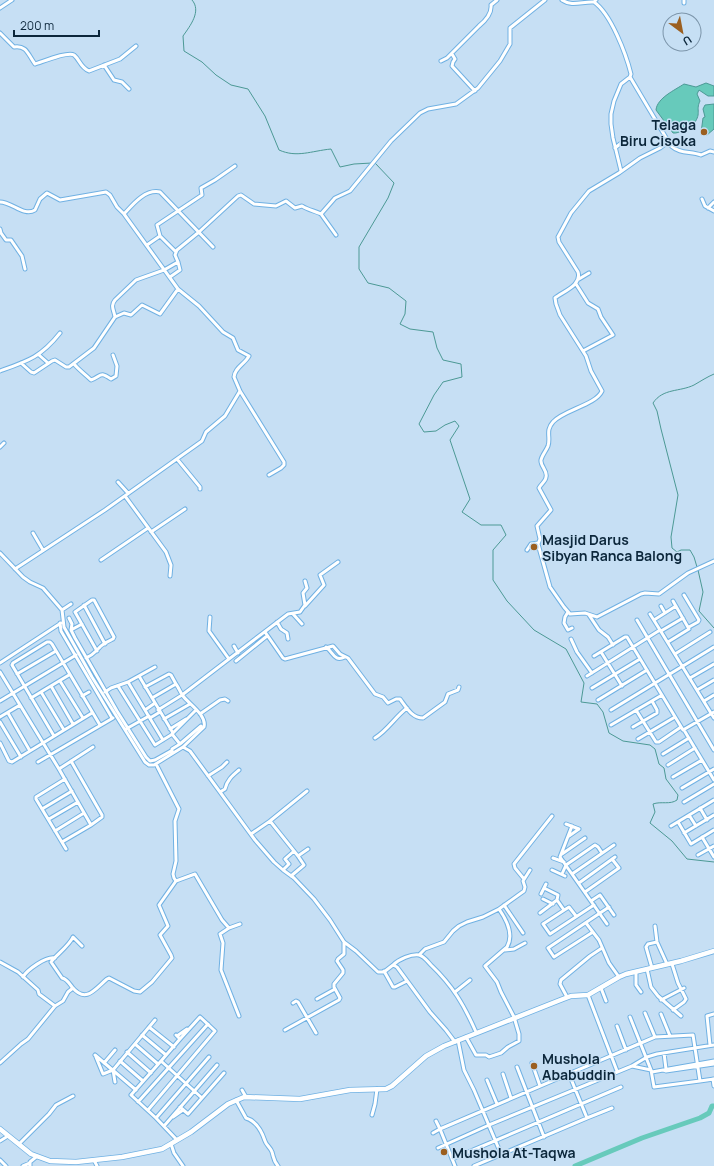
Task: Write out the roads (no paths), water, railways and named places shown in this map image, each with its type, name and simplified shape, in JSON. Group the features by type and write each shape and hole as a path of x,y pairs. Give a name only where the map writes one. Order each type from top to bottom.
{"street":[{"path":"0,8 12,0"},
{"path":"441,61 452,54 483,23 491,9 491,5 497,0"},
{"path":"321,214 335,198 350,191 391,141 420,113 456,104 475,90 486,79 510,44 510,28 545,0"},
{"path":"562,0 573,4 592,1 606,16 618,36 630,70 630,77 668,142 674,149 679,151 695,152 703,155 710,151 714,152"},
{"path":"0,33 14,46 22,47 35,64 51,57 70,54 74,55 80,64 89,71 120,59 136,46"},
{"path":"452,54 456,59 452,62 452,66 475,90"},
{"path":"104,65 114,80 122,82 128,89"},
{"path":"621,171 615,148 611,114 614,101 621,84 630,77"},
{"path":"615,148 625,140"},
{"path":"579,279 578,272 559,242 558,237 571,213 587,193 640,158 660,148 668,142"},
{"path":"170,277 180,270 175,255 176,252 160,236 157,225 202,195 201,188 235,166"},
{"path":"124,214 139,198 148,193 157,191 162,193 213,247"},
{"path":"0,202 11,204 25,212 29,212 35,210 40,199 48,194 60,200 106,192 110,195 116,207 124,214 178,289 199,306 219,328 233,338 238,350 249,356 234,374 235,381 284,462 284,465 281,468 269,475"},
{"path":"176,252 239,195 243,196 254,204 276,206 286,201 295,208 302,206 313,210 321,214 336,235"},
{"path":"702,200 705,206 714,210"},
{"path":"708,208 714,202"},
{"path":"0,229 6,240 11,240 22,256 26,269"},
{"path":"147,245 160,236"},
{"path":"116,317 112,308 113,303 132,283 164,270 178,262"},
{"path":"590,273 579,279 576,284 557,296 555,301 560,315 589,361 594,376 602,391 589,402 554,420 548,434 548,446 541,459 546,478 539,488 551,510 537,526 540,539 538,543 550,587 570,614 585,613 597,617 643,593 659,594 688,573 714,561"},
{"path":"576,284 588,303 598,310 601,318 613,335 583,351"},
{"path":"21,364 34,373 55,360 66,367 69,367 94,348 116,317 124,313 131,315 142,305 160,314 178,289"},
{"path":"0,371 21,364 39,355 60,333"},
{"path":"39,355 48,363"},
{"path":"74,364 91,380 103,375 106,375 111,379 116,376 117,370 113,355"},
{"path":"15,569 125,496 202,441 206,432 224,418 240,391"},
{"path":"0,447 4,443"},
{"path":"177,459 200,487 200,489"},
{"path":"118,482 128,493"},
{"path":"125,496 166,552 171,565 170,576"},
{"path":"151,532 184,509"},
{"path":"101,560 148,528"},
{"path":"33,533 43,550"},
{"path":"527,550 531,544 538,543"},
{"path":"0,553 30,582 43,588 62,610 63,613 60,630 112,718"},
{"path":"236,661 277,622 288,614 300,612 324,585 320,575 338,562"},
{"path":"304,607 305,604 303,593 307,588 305,581"},
{"path":"668,642 689,630 689,628 699,620 684,595"},
{"path":"85,659 97,651 114,637 94,600 92,600 75,612 97,651"},
{"path":"673,601 689,628"},
{"path":"62,610 71,604"},
{"path":"84,605 105,644"},
{"path":"661,606 665,613"},
{"path":"654,620 676,606"},
{"path":"568,612 564,623 568,630 572,628"},
{"path":"293,614 302,624"},
{"path":"650,614 704,701 713,712 714,718"},
{"path":"589,615 599,630 608,637 613,645"},
{"path":"0,701 76,656 79,651 69,618"},
{"path":"210,618 209,631 230,659"},
{"path":"587,676 661,630 684,618"},
{"path":"637,620 714,750"},
{"path":"277,622 281,629 287,633 288,639"},
{"path":"0,663 62,623"},
{"path":"62,623 85,659 145,762 152,765 156,764 201,726"},
{"path":"72,630 82,624"},
{"path":"675,654 710,632"},
{"path":"47,633 50,642 100,725"},
{"path":"266,634 285,659 333,646 340,654 348,658 375,694 383,697 388,703 396,699 400,699 414,716 422,718 445,702 448,694 458,690 459,687"},
{"path":"126,729 159,711 266,634"},
{"path":"594,656 626,637 634,647 714,780"},
{"path":"571,639 576,650 592,673"},
{"path":"50,642 47,642 12,665 54,736"},
{"path":"234,646 238,653"},
{"path":"326,647 336,658 339,659 345,656"},
{"path":"611,710 714,647"},
{"path":"17,674 56,651"},
{"path":"601,652 622,686"},
{"path":"592,688 640,659"},
{"path":"690,678 714,664"},
{"path":"97,693 128,682 154,667"},
{"path":"598,700 647,670"},
{"path":"0,672 72,791 90,825"},
{"path":"126,729 149,760 155,760 183,748 204,727 205,721 182,694 171,675 169,674 145,687"},
{"path":"31,698 70,675"},
{"path":"139,676 180,744"},
{"path":"697,690 714,680"},
{"path":"60,681 83,718"},
{"path":"128,682 163,740"},
{"path":"152,698 176,684"},
{"path":"51,686 73,724"},
{"path":"118,686 155,745 173,733 196,710"},
{"path":"41,692 64,730"},
{"path":"82,696 89,692"},
{"path":"611,725 662,695"},
{"path":"704,701 714,695"},
{"path":"200,714 220,700 225,699 228,701"},
{"path":"633,727 657,713 652,701"},
{"path":"145,710 154,703"},
{"path":"164,719 190,704"},
{"path":"0,717 20,705"},
{"path":"375,738 407,708"},
{"path":"636,710 657,742 698,722 713,712"},
{"path":"8,712 30,751"},
{"path":"0,743 10,762 21,757 92,712"},
{"path":"38,762 112,718 116,713"},
{"path":"638,739 675,717"},
{"path":"170,729 187,719"},
{"path":"0,722 21,757"},
{"path":"663,754 689,738"},
{"path":"59,769 93,747"},
{"path":"183,748 190,750 251,834 283,870 314,899 344,942 378,972 384,971 403,958 419,955 425,949 444,942 453,930 459,926 484,917 504,905 524,890 525,887 523,882 530,870"},
{"path":"668,765 695,748"},
{"path":"673,777 702,760"},
{"path":"62,842 102,817 71,761"},
{"path":"208,776 227,762"},
{"path":"156,764 179,809 175,821 176,861 173,874 176,881"},
{"path":"682,788 714,769"},
{"path":"220,792 225,789 230,778 239,770"},
{"path":"65,780 36,797 66,849"},
{"path":"684,802 714,784"},
{"path":"42,809 72,791"},
{"path":"251,834 270,821 307,791"},
{"path":"671,826 714,800"},
{"path":"49,820 78,802"},
{"path":"700,808 707,820"},
{"path":"55,831 84,813"},
{"path":"689,815 696,826"},
{"path":"684,833 714,815"},
{"path":"524,879 515,868 514,864 552,816"},
{"path":"270,821 304,865 291,876"},
{"path":"678,822 691,844 714,830"},
{"path":"566,824 579,829 568,837"},
{"path":"572,826 560,856 607,924"},
{"path":"702,837 714,857"},
{"path":"561,855 585,838"},
{"path":"566,841 571,848"},
{"path":"565,863 594,845 598,846 602,853"},
{"path":"572,874 614,845"},
{"path":"698,855 714,846"},
{"path":"298,856 308,849"},
{"path":"283,870 289,864 285,859 294,851"},
{"path":"553,858 565,863"},
{"path":"579,883 614,858 619,868 585,892"},
{"path":"552,870 564,875 565,863"},
{"path":"82,946 73,937 71,942 51,962 62,978 65,978 73,988 82,994 87,995 93,992 106,979 109,978 140,992 152,982 172,958 160,935 168,926 159,905 176,881 195,874 222,920 229,928"},
{"path":"541,894 545,886 558,895 558,900 564,910"},
{"path":"576,916 569,907 543,924 550,934 576,916 593,903 600,895 614,915"},
{"path":"543,899 553,904"},
{"path":"540,913 558,900"},
{"path":"504,905 523,933"},
{"path":"593,932 554,957 548,948 609,907"},
{"path":"466,1037 476,1055 486,1055 490,1057 519,1041 519,1034 514,1017 497,982 485,966 508,947 510,939 507,922 498,909"},
{"path":"586,923 599,940 609,963 619,977"},
{"path":"239,1016 221,970 223,943 220,934 229,928 240,924"},
{"path":"655,926 657,942 682,988 686,999 673,1010"},
{"path":"285,1030 338,1002 340,998 334,982 343,973 343,970 337,961 344,954 344,942"},
{"path":"657,942 646,945 647,952 649,954 651,987 661,1000 681,1016"},
{"path":"504,950 514,949 525,943"},
{"path":"567,997 560,984 561,980 602,948"},
{"path":"0,1129 36,1157 57,1162 122,1158 150,1153 171,1144 236,1100 246,1097 300,1099 350,1090 389,1088 426,1056 444,1046 476,1032 567,997 588,995 619,977 714,951"},
{"path":"419,955 425,958 455,992 476,1032"},
{"path":"23,977 30,969 50,958 55,958"},
{"path":"0,962 18,972 38,990 38,994 55,1006"},
{"path":"393,965 398,968 430,1012 456,1041 464,1070 501,1154"},
{"path":"384,971 393,987 396,987 406,981"},
{"path":"636,972 636,985 641,992"},
{"path":"455,992 470,980"},
{"path":"0,1063 28,1039 55,1006 63,1001 68,992 73,988"},
{"path":"601,988 606,1001"},
{"path":"661,1000 682,988"},
{"path":"318,999 336,989"},
{"path":"588,995 617,1071"},
{"path":"293,1003 296,1001 298,1002 316,1033"},
{"path":"645,1012 655,1037"},
{"path":"662,1014 670,1036"},
{"path":"438,1148 489,1125 632,1066 647,1057 712,1045 707,1016 714,1014"},
{"path":"148,1110 215,1033 215,1030 200,1017 176,1035 180,1039"},
{"path":"630,1017 647,1057 655,1087 714,1079 714,1086"},
{"path":"136,1090 128,1084 113,1070 95,1055 103,1074 113,1070 155,1020"},
{"path":"138,1102 208,1024"},
{"path":"131,1095 174,1047 190,1026"},
{"path":"617,1026 626,1050"},
{"path":"149,1027 174,1047"},
{"path":"142,1035 166,1055"},
{"path":"433,1133 482,1110 655,1037 693,1035 700,1081"},
{"path":"135,1044 158,1064"},
{"path":"104,1063 115,1050"},
{"path":"127,1052 151,1073"},
{"path":"664,1053 665,1070"},
{"path":"0,1056 4,1060"},
{"path":"156,1118 209,1057"},
{"path":"120,1061 143,1081"},
{"path":"161,1061 202,1098"},
{"path":"632,1066 651,1071 714,1062"},
{"path":"532,1063 540,1086"},
{"path":"164,1126 217,1065"},
{"path":"517,1067 544,1137"},
{"path":"113,1070 115,1082"},
{"path":"180,1107 188,1114 224,1073"},
{"path":"503,1074 512,1098"},
{"path":"569,1074 587,1118"},
{"path":"487,1080 497,1104"},
{"path":"128,1084 131,1095 177,1140"},
{"path":"452,1159 622,1087"},
{"path":"372,1115 377,1089"},
{"path":"242,1090 246,1097"},
{"path":"19,1144 56,1105 73,1096"},
{"path":"236,1100 246,1118 252,1120 265,1137 265,1141 271,1151 272,1157 278,1166"},
{"path":"474,1166 612,1108"},
{"path":"170,1119 184,1110"},
{"path":"436,1121 455,1166"},
{"path":"0,1141 8,1136"},
{"path":"171,1144 174,1153 183,1166"},
{"path":"23,1166 30,1164 36,1157"},
{"path":"0,1160 6,1166"},
{"path":"94,1160 97,1166"}],"waterway":[{"path":"192,0 196,9 192,23 183,36 184,51 202,62 216,75 231,85 248,89 265,116 279,150 292,154 298,154 331,149 340,167 354,164 372,163"},
{"path":"375,163 394,183 388,198 359,247 359,269 368,283 389,288 406,301 405,314 400,324 410,329 433,332 437,348 443,360 461,364 462,377 443,382 434,395 419,424 424,432 436,431 455,421 459,426 450,440 470,499 462,512 481,525 501,525 506,535 493,550 493,580 507,601 534,630 566,649 584,683 581,702 597,704 603,712 609,733 623,741 650,745 655,749 659,764 664,768 666,779 678,795 677,800 668,803 653,804 655,812 650,823 672,841 687,859 714,862"},
{"path":"697,567 690,550 681,550 677,552 672,548 671,537 678,495 657,411 653,403 662,395 694,385 714,374"},
{"path":"698,570 703,592 699,611 714,628"},
{"path":"575,1166 642,1138 700,1118 709,1113 712,1106 714,1106"}],"place":[{"name":"Telaga Biru Cisoka","path":"704,132"},
{"name":"Masjid Darus Sibyan Ranca Balong","path":"534,547"},
{"name":"Mushola Ababuddin","path":"534,1066"},
{"name":"Mushola At-Taqwa","path":"444,1152"}]}
